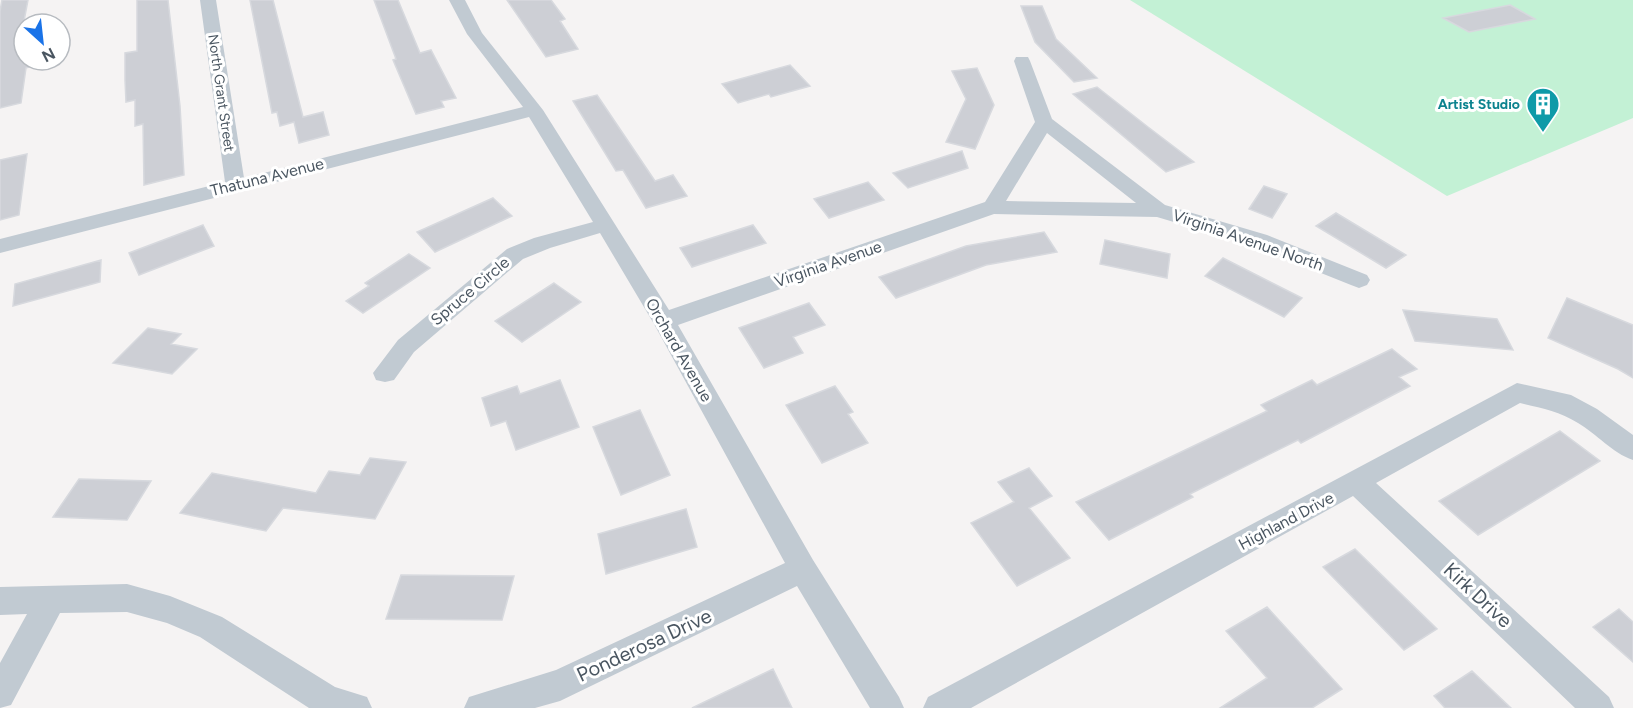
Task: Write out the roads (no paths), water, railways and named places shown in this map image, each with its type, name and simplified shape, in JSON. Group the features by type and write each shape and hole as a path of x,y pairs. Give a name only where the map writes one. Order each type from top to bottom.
{"street":[{"name":"North Grant Street","path":"208,0 235,185"},
{"name":"Orchard Avenue","path":"457,0 475,34 534,110 664,321 803,569 888,708"},
{"path":"1022,61 1044,122 1158,210"},
{"name":"Thatuna Avenue","path":"0,246 534,110"},
{"path":"992,207 1044,122"},
{"name":"Virginia Avenue North","path":"992,207 1158,210 1259,240 1359,280"},
{"name":"Virginia Avenue","path":"664,321 992,207"},
{"name":"Spruce Circle","path":"385,373 406,346 515,254 542,243 605,225"},
{"name":"Highland Drive","path":"939,708 1517,393 1562,402 1588,416 1633,449"},
{"name":"Kirk Drive","path":"1357,482 1598,708"},
{"name":"Ponderosa Drive","path":"480,708 560,685 803,569"},
{"path":"0,601 127,598 170,610 211,627 329,702 356,708"},
{"path":"0,693 52,599"}],"place":[{"name":"Artist Studio","path":"1543,133"}]}
